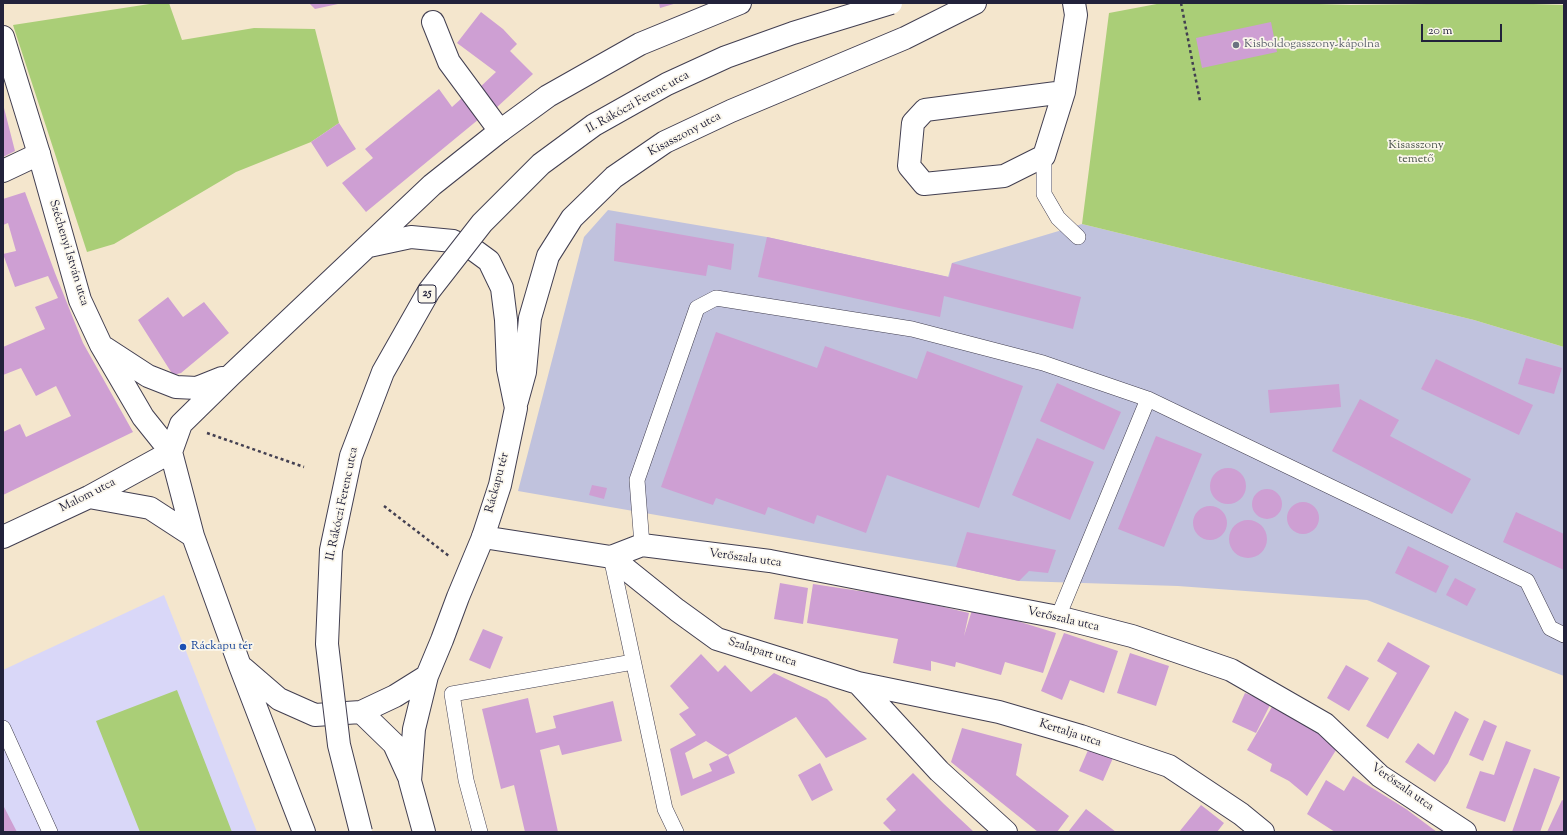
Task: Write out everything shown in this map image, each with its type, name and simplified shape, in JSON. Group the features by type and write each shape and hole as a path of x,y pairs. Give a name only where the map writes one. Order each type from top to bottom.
{"main road":[{"path":"304,832 240,666 193,536 171,452 181,424 432,185 500,131 548,96 640,44 740,3"},
{"name":"II. Rákóczi Ferenc utca","path":"361,832 339,745 327,644 331,550 351,456 383,372 429,291 482,223 541,164 594,125 668,84 726,57 793,33 891,3"},
{"name":"Kisasszony utca","path":"516,408 525,372 530,318 548,256 572,218 614,177 665,142 731,111 905,38 975,3"},
{"path":"1064,92 925,110 913,123 909,166 924,184 1004,176 1044,156 1064,92 1076,15 1074,3"},
{"path":"433,22 449,62 500,131"},
{"name":"Széchenyi István utca","path":"3,37 39,154 80,300 101,345 143,417 171,452"},
{"path":"3,171 39,154"},
{"name":"Ráckapu tér","path":"369,246 411,237 452,241 474,250 489,261 502,288 506,320 508,369 516,408 500,485 483,537 427,676"},
{"path":"101,345 148,376 176,387 197,388 231,375"},
{"name":"Malom utca","path":"3,538 89,497 171,452"},
{"path":"89,497 150,508 193,536"},
{"name":"Szalapart utca","path":"483,537 611,557 677,610 717,639 858,683"},
{"name":"Verőszala utca","path":"611,557 642,545 770,561 1058,617 1132,636 1231,670 1325,724 1380,776 1466,832"},
{"path":"240,666 279,699 315,715 361,712 395,696 427,676"},
{"path":"410,781 414,729 427,676"},
{"path":"858,683 939,771 1006,832"},
{"name":"Kertalja utca","path":"858,683 999,712 1081,736 1169,766 1241,814 1263,832"},
{"path":"361,712 394,744 410,781 424,832"}],"lane":[{"path":"1044,156 1044,194 1058,218 1078,237"},
{"path":"642,545 637,480 697,308 716,298 912,329 1043,363 1148,399 1526,581 1550,628 1564,634"},
{"path":"1058,617 1148,399"},
{"path":"611,557 665,809 676,832"},
{"path":"480,832 466,780 452,694 633,662"},
{"path":"3,728 50,832"}],"path":[{"path":"1181,3 1200,102"},
{"path":"181,424 304,467"},
{"path":"384,506 469,572"}],"shaded area":[{"path":"608,210 767,237 948,277 952,263 1082,224 1474,320 1564,347 1564,676 1367,600 1178,586 1019,581 956,567 518,491 584,237"},
{"path":"164,595 257,832 3,832 3,670"}],"green space":[{"path":"156,3 169,3 182,40 254,28 315,29 339,123 311,142 236,172 114,244 87,252 13,25"},
{"name":"Kisasszony temető","path":"1162,3 1286,3 1351,5 1503,3 1564,5 1564,347 1474,320 1082,224 1109,13"},
{"path":"177,690 232,832 140,832 96,721"}],"building":[{"path":"309,3 338,3 338,4 315,9"},
{"path":"659,3 677,3 660,8"},
{"path":"481,12 503,29 517,44 510,51 533,74 495,109 477,90 496,72 457,43"},
{"name":"Kisboldogasszony-kápolna","path":"1271,22 1277,52 1202,68 1196,38"},
{"path":"439,89 452,107 462,98 479,119 366,212 342,183 373,158 365,149"},
{"path":"3,104 15,151 3,157"},
{"path":"339,123 356,149 327,167 311,142"},
{"path":"25,192 83,343 133,432 3,495 3,432 20,424 26,437 71,416 56,386 36,396 21,368 3,375 3,347 45,329 35,307 58,298 48,276 15,287 3,254 16,251 8,223 3,225 3,199"},
{"path":"616,223 734,244 731,270 708,265 706,276 614,261"},
{"path":"767,237 949,277 952,263 1081,297 1073,329 944,296 940,317 758,277"},
{"path":"168,297 183,317 204,302 229,333 181,373 173,375 138,320"},
{"path":"716,332 817,368 825,346 917,379 927,351 1023,386 979,508 887,475 866,533 817,515 814,524 768,507 765,515 716,498 713,505 661,487"},
{"path":"1526,358 1562,368 1554,394 1518,384"},
{"path":"1436,359 1533,405 1519,435 1421,389"},
{"path":"1057,383 1121,412 1104,450 1040,421"},
{"path":"1339,384 1341,407 1270,413 1268,390"},
{"path":"1360,399 1399,420 1390,436 1471,479 1452,514 1332,451"},
{"path":"1156,436 1202,454 1164,547 1118,529"},
{"path":"1037,438 1094,462 1070,520 1012,495"},
{"path":"1228,468 1238,471 1243,476 1246,486 1243,496 1238,501 1228,504 1218,501 1213,496 1210,486 1213,476 1218,471"},
{"path":"592,485 607,488 604,499 589,495"},
{"path":"1267,489 1278,493 1282,504 1278,515 1267,519 1256,515 1252,504 1256,493"},
{"path":"1300,502 1306,502 1315,506 1319,518 1315,530 1306,534 1300,534 1291,530 1287,521 1287,515 1291,506"},
{"path":"1210,506 1222,511 1227,523 1222,535 1210,540 1198,535 1193,523 1198,511"},
{"path":"1516,512 1564,534 1564,570 1503,542"},
{"path":"1248,520 1261,526 1267,539 1261,552 1248,558 1235,552 1229,539 1235,526"},
{"path":"967,532 1056,550 1048,573 1029,571 1019,581 956,567"},
{"path":"1408,546 1449,566 1436,593 1395,573"},
{"path":"1455,578 1476,589 1467,606 1446,595"},
{"path":"780,583 808,588 803,624 774,619"},
{"path":"813,584 906,598 969,613 964,636 972,610 1017,621 1056,633 1043,673 1005,662 1001,675 956,662 955,667 931,661 931,671 893,663 898,639 807,623"},
{"path":"483,629 503,637 490,669 469,660"},
{"path":"1064,633 1118,651 1104,693 1070,680 1062,700 1041,691"},
{"path":"1388,642 1430,666 1388,739 1366,726 1397,673 1377,661"},
{"path":"1130,653 1169,666 1156,706 1117,693"},
{"path":"701,654 718,672 725,665 751,692 774,673 827,699 867,739 826,758 796,717 728,755 735,773 681,796 670,749 696,735 679,714 689,708 670,686","holes":["706,741 728,755 709,764 712,771 693,779 685,753"]},
{"path":"1346,665 1369,678 1349,711 1327,698"},
{"path":"1245,693 1271,703 1256,733 1232,722"},
{"path":"528,698 536,733 556,728 553,716 613,701 622,741 562,755 559,745 540,750 558,832 525,832 514,785 501,789 482,709"},
{"path":"1273,705 1298,718 1338,747 1307,796 1289,781 1270,771 1272,764 1247,750"},
{"path":"1455,711 1469,719 1448,763 1435,782 1405,762 1418,743 1434,755"},
{"path":"1484,720 1497,726 1483,761 1469,755"},
{"path":"962,728 1022,744 1016,775 1069,816 1057,832 1038,832 951,762"},
{"path":"1506,741 1531,750 1505,822 1466,808 1480,771 1494,775"},
{"path":"1089,748 1113,758 1103,781 1079,771"},
{"path":"820,763 833,790 812,801 798,775"},
{"path":"1534,768 1560,777 1540,832 1512,832"},
{"path":"913,773 974,832 892,832 883,823 896,810 886,799"},
{"path":"1353,776 1406,809 1437,832 1335,832 1307,814 1326,780 1344,791"},
{"path":"1562,800 1564,801 1564,832 1547,832"},
{"path":"3,805 17,832 3,832"},
{"path":"1201,805 1224,823 1217,832 1179,832"},
{"path":"1086,809 1116,832 1068,832"}],"place":[{"name":"Kisboldogasszony-kápolna","path":"1236,45"},
{"name":"Ráckapu tér","path":"183,647"}]}
